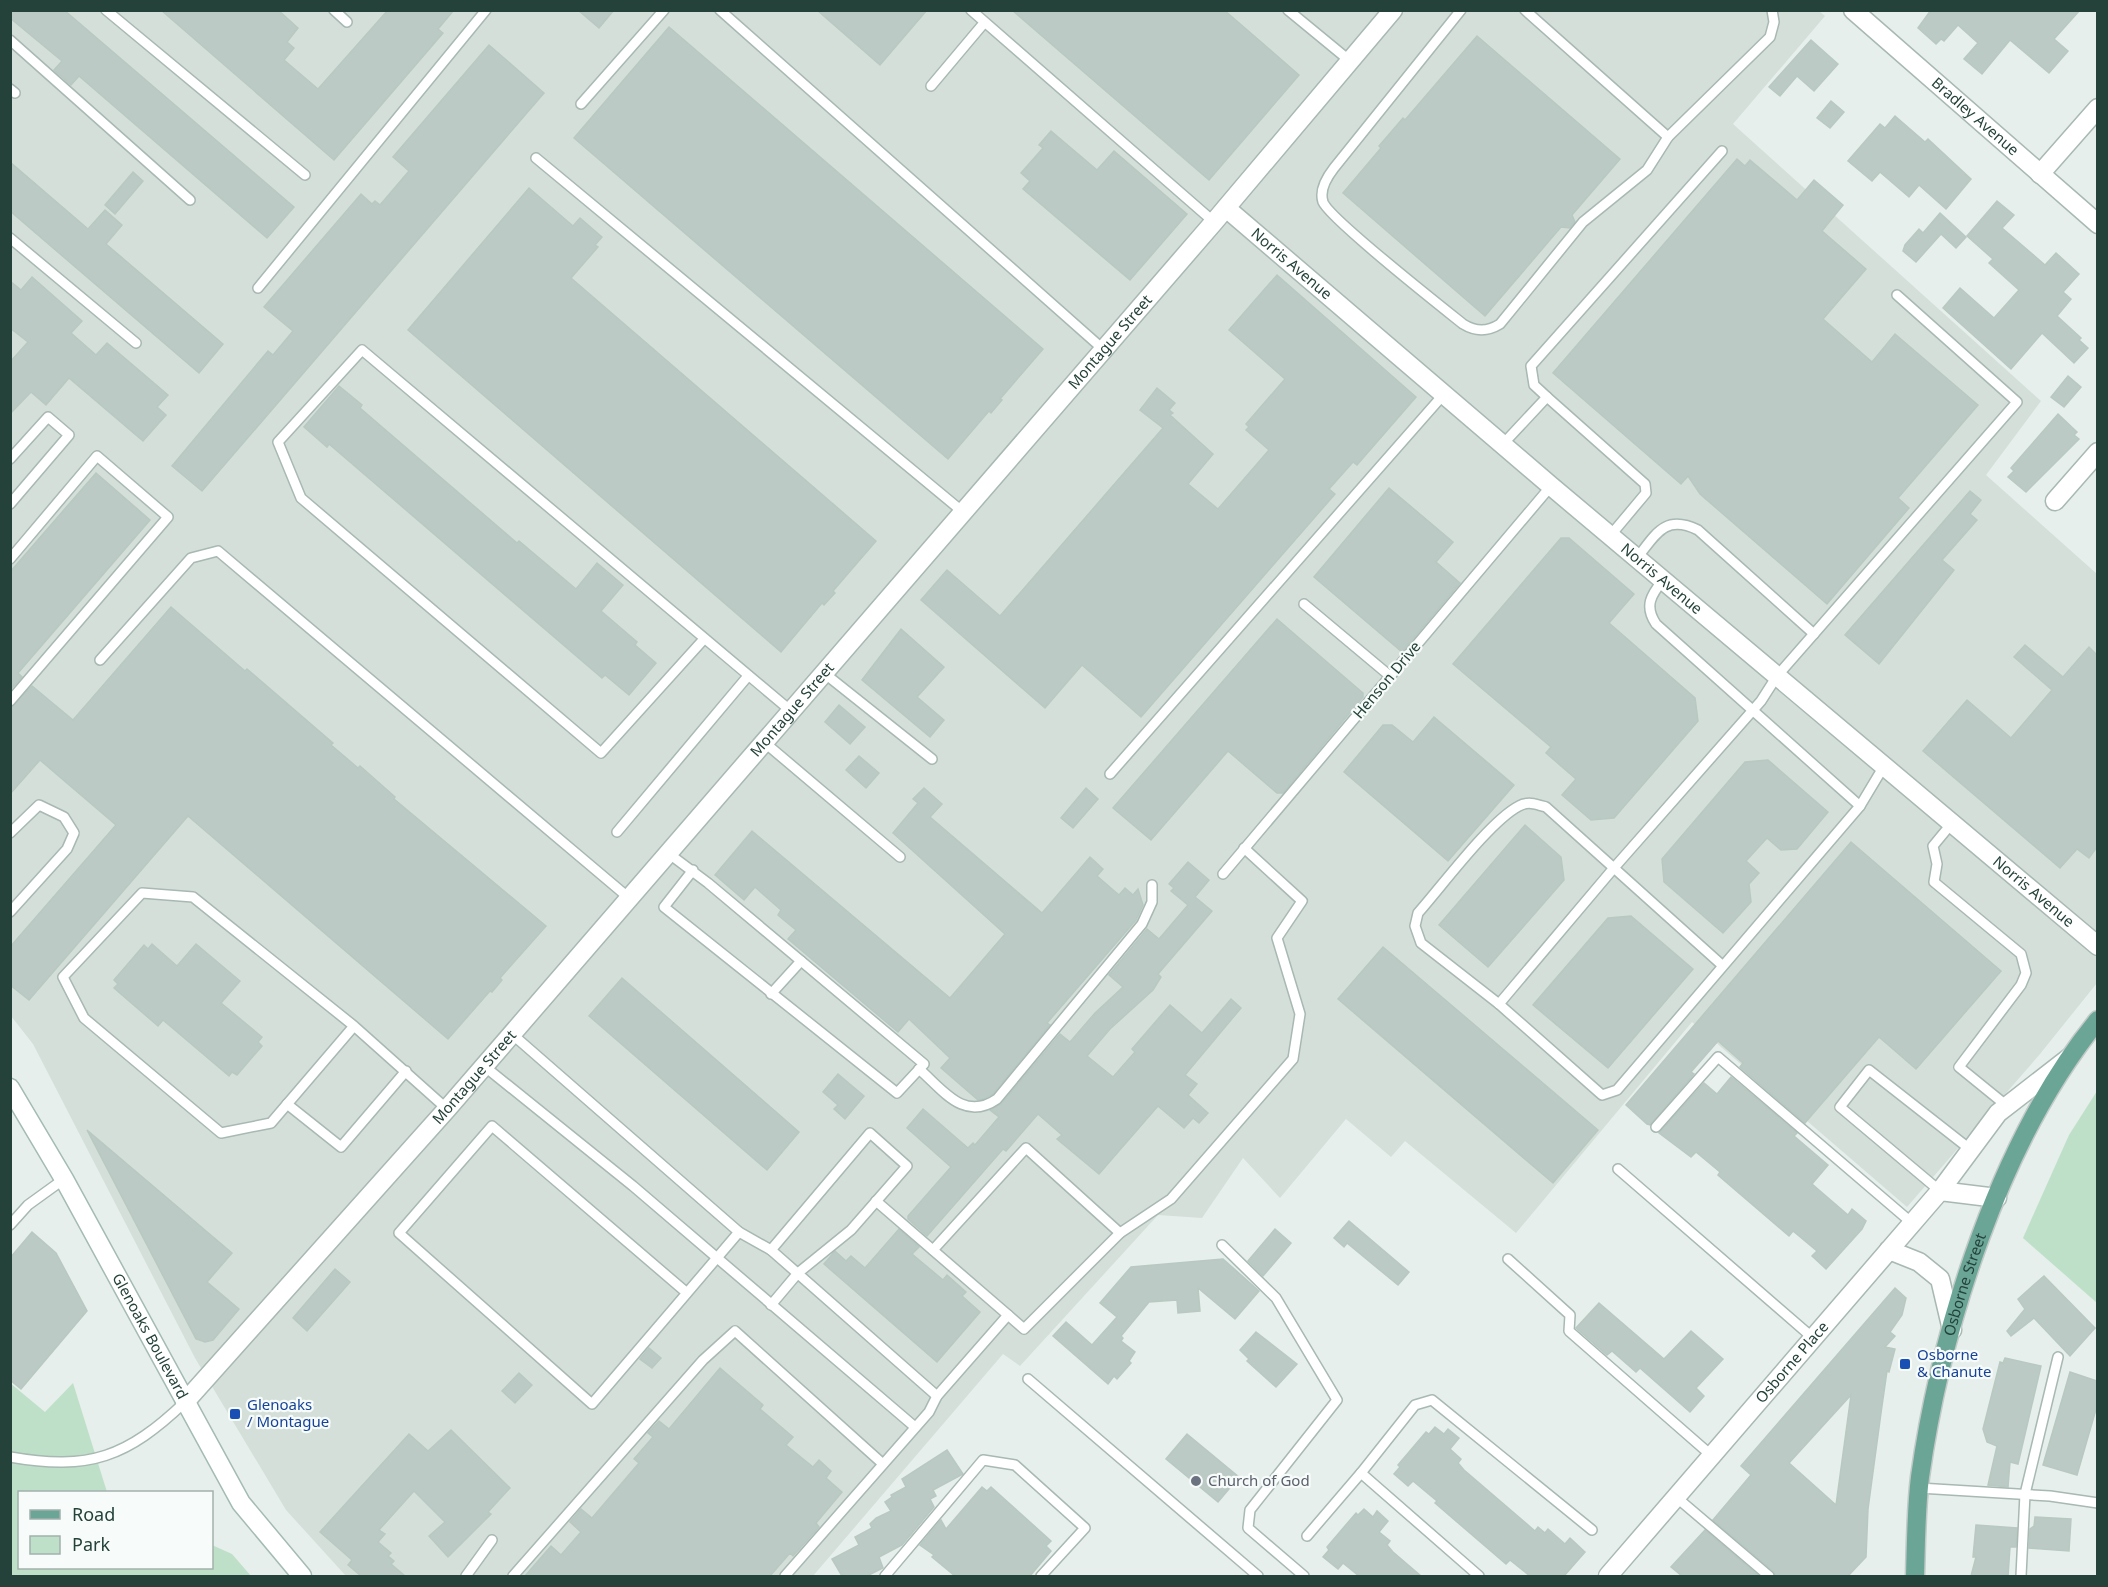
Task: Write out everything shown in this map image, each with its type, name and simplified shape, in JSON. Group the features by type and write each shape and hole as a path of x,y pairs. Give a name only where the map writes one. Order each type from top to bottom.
{"main road":[{"name":"Osborne Street","path":"1915,1576 1919,1488 1937,1386 1961,1296 1996,1198 2028,1127 2097,1020"}],"street":[{"name":"Montague Street","path":"185,1402 447,1109 1227,208 1393,10"},
{"name":"Bradley Avenue","path":"1853,10 2097,224"},
{"path":"2040,174 2097,108"},
{"name":"Norris Avenue","path":"1227,208 1551,486 2097,946"},
{"path":"2055,501 2097,452"},
{"name":"Osborne Place","path":"1608,1576 1940,1191 1998,1113 2073,1054"},
{"name":"Glenoaks Boulevard","path":"10,1088 64,1179 241,1503 302,1576"},
{"path":"1940,1191 1996,1198"},
{"path":"1889,1250 1919,1262 1940,1278 1952,1330"}],"lane":[{"path":"106,10 305,175"},
{"path":"334,10 347,22"},
{"path":"258,288 486,10"},
{"path":"580,104 664,10"},
{"path":"720,10 1104,350"},
{"path":"971,10 1214,222"},
{"path":"1288,10 1350,61"},
{"path":"1461,10 1334,168 1326,179 1322,194 1324,205 1354,233 1472,329 1488,330 1500,324 1583,222 1647,170 1668,136 1770,37 1774,22 1772,10"},
{"path":"1525,10 1668,136"},
{"path":"931,86 984,23"},
{"path":"10,40 190,200"},
{"path":"1610,536 1646,493 1646,484 1534,385 1531,366 1722,151"},
{"path":"536,158 963,512"},
{"path":"10,238 135,343"},
{"path":"1499,1004 1752,710 1777,676 2017,402 1897,295"},
{"path":"704,639 601,753 301,498 278,442 362,350 790,711"},
{"path":"1110,774 1444,394"},
{"path":"1503,444 1547,397"},
{"path":"10,459 48,417 69,435 10,504"},
{"path":"10,559 98,456 168,517 10,701"},
{"name":"Henson Drive","path":"1223,874 1551,486"},
{"path":"1636,558 1658,531 1668,524 1683,523 1698,530 1814,634"},
{"path":"100,660 191,558 218,551 630,898"},
{"path":"1663,580 1652,595 1649,605 1650,615 1656,624 1860,806"},
{"path":"1304,604 1390,676"},
{"path":"824,673 932,759"},
{"path":"617,832 748,676"},
{"path":"764,742 900,857"},
{"path":"1723,966 1546,807 1534,803 1520,805 1503,817 1418,913 1415,926 1421,943 1499,1004 1602,1095 1617,1090 1860,806 1884,766"},
{"path":"10,833 39,805 64,816 74,833 67,849 10,912"},
{"path":"1952,823 1933,846 1937,864 1934,882 2020,954 2026,973 2021,985 1959,1067 2007,1106"},
{"path":"876,1201 1024,1329 1120,1233 1171,1199 1293,1059 1299,1014 1277,938 1302,901 1244,848"},
{"path":"668,853 693,870 924,1064 897,1093 664,907 693,870"},
{"path":"919,1069 957,1103 972,1108 984,1107 997,1099 1142,924 1152,902 1152,885"},
{"path":"354,1026 272,1123 221,1133 84,1018 63,977 142,893 193,897 354,1026 447,1109"},
{"path":"771,994 801,961"},
{"path":"512,1034 739,1232 771,1250 937,1396"},
{"path":"1656,1127 1718,1057 1912,1223"},
{"path":"484,1066 633,1186 915,1427"},
{"path":"1940,1191 1840,1107 1869,1070 1971,1150"},
{"path":"287,1104 341,1147 406,1071"},
{"path":"687,1293 492,1126 399,1233 592,1404 687,1293 716,1258 739,1232"},
{"path":"771,1250 870,1133 907,1166 851,1230 798,1273 771,1305"},
{"path":"933,1250 1026,1148 1120,1233"},
{"path":"1618,1169 1814,1338"},
{"path":"10,1225 28,1205 64,1179"},
{"path":"1222,1245 1276,1298 1337,1400 1250,1510 1248,1528 1304,1576"},
{"path":"1508,1259 1570,1315 1569,1331 1712,1456"},
{"path":"785,1576 929,1412 937,1396 1008,1315"},
{"path":"513,1576 703,1360 735,1331 884,1464"},
{"path":"2021,1576 2025,1494 2058,1357"},
{"path":"1028,1380 1258,1576"},
{"path":"1307,1536 1415,1405 1432,1400 1592,1530"},
{"path":"10,1457 58,1464 106,1456 129,1446 155,1430 185,1402"},
{"path":"885,1576 983,1460 1015,1465 1085,1528 1041,1576"},
{"path":"1361,1473 1479,1576"},
{"path":"1919,1488 2025,1494 2097,1503"},
{"path":"1676,1497 1769,1576"},
{"path":"466,1576 492,1540"}],"shaded area":[{"path":"11,11 1819,11 1825,16 1733,124 2041,401 1986,475 2097,574 2097,983 2040,1054 1907,1207 1692,1022 1516,1233 1405,1141 1391,1157 1346,1119 1280,1198 1243,1158 1202,1218 1158,1215 1020,1366 1003,1354 813,1576 346,1576 286,1510 195,1358 33,1044 11,1016"}],"green space":[{"path":"2097,1091 2097,1303 2023,1238 2069,1135"},
{"path":"10,1383 45,1412 73,1383 107,1491 18,1491 18,1569 213,1569 213,1545 232,1554 251,1576 11,1576"}],"building":[{"path":"10,10 64,10 294,207 267,238 79,76 71,85 54,70 62,61 10,18"},
{"path":"161,10 278,10 298,28 287,42 294,48 284,60 318,89 388,10 454,10 438,29 443,33 334,160"},
{"path":"578,10 614,10 599,28"},
{"path":"817,10 927,10 880,65"},
{"path":"1012,10 1224,10 1299,75 1209,180"},
{"path":"1931,10 2080,10 2054,39 2068,51 2049,73 2010,40 1982,74 1964,59 1978,43 1958,25 1944,41 1941,39 1936,44 1918,28"},
{"path":"669,27 1043,349 1000,399 1002,400 991,413 989,411 948,459 574,138"},
{"path":"1477,36 1620,159 1572,215 1575,222 1570,228 1561,227 1485,316 1343,193 1381,148 1379,146 1403,118 1405,120"},
{"path":"1811,40 1838,64 1814,91 1797,76 1780,96 1769,87"},
{"path":"489,45 544,93 202,491 172,466 268,351 273,355 293,331 264,307 361,194 372,204 375,201 380,205 409,171 393,157"},
{"path":"1831,101 1844,112 1830,128 1817,118"},
{"path":"1895,116 1925,142 1928,139 1971,179 1946,209 1919,185 1909,197 1880,172 1872,181 1848,161 1880,124 1885,128"},
{"path":"1051,131 1097,170 1114,151 1187,214 1130,280 1023,189 1030,181 1021,173 1043,148 1039,145"},
{"path":"1737,159 1745,166 1750,160 1797,200 1814,180 1843,205 1822,231 1866,269 1823,319 1872,362 1895,334 1978,405 1898,498 1909,508 1827,604 1700,494 1688,476 1681,484 1553,373"},
{"path":"10,162 88,229 105,210 122,225 106,244 223,344 199,373 10,211"},
{"path":"133,172 143,181 115,214 105,205"},
{"path":"529,188 573,226 580,218 602,237 595,245 598,247 571,278 876,541 833,591 835,593 824,605 822,603 781,652 408,330"},
{"path":"1997,201 2014,215 2002,228 2045,265 2056,253 2079,274 2063,292 2071,299 2057,316 2081,338 2079,340 2088,348 2074,363 2042,333 2011,369 1943,308 1960,288 1994,318 2019,290 1989,263 1993,259 1967,236"},
{"path":"1940,213 1966,237 1956,248 1941,234 1916,262 1903,251 1905,245 1919,229 1923,233"},
{"path":"1277,275 1416,397 1357,465 1353,462 1329,489 1335,494 1141,717 1082,665 1045,708 921,600 947,570 1000,616 1163,428 1140,410 1157,388 1175,403 1169,410 1173,413 1170,415 1213,454 1188,484 1218,509 1269,450 1246,430 1249,427 1246,424 1285,379 1229,330"},
{"path":"32,277 82,321 71,333 96,355 107,343 168,395 157,407 166,415 143,441 69,378 46,405 31,392 10,414 10,362 28,342 10,328 10,281 21,290"},
{"path":"2068,376 2081,387 2064,407 2051,397"},
{"path":"339,386 362,405 360,408 517,543 519,541 576,589 597,563 623,585 601,611 637,642 635,645 656,663 629,695 605,675 602,678 329,444 327,447 304,427"},
{"path":"2058,414 2077,432 2074,435 2079,439 2026,492 2008,477 2014,471 2011,468"},
{"path":"96,473 150,520 18,673 22,677 10,690 10,572"},
{"path":"1389,488 1453,542 1436,562 1460,583 1402,652 1314,577"},
{"path":"1970,491 1981,500 1970,514 1977,520 1942,560 1954,570 1879,664 1845,635"},
{"path":"1561,538 1569,538 1634,594 1609,623 1695,698 1698,721 1614,818 1591,820 1562,795 1576,779 1546,753 1551,747 1453,664"},
{"path":"171,607 245,671 247,669 333,743 331,745 358,768 360,766 395,797 394,799 546,926 500,978 502,980 492,992 490,991 448,1039 188,816 29,1000 10,985 10,947 116,825 40,760 10,794 10,708 32,686 73,720"},
{"path":"1277,619 1363,693 1363,697 1283,793 1277,793 1228,751 1151,840 1113,808"},
{"path":"901,629 944,667 917,697 944,720 930,737 862,680"},
{"path":"2025,645 2063,677 2089,647 2097,655 2097,847 2089,858 2077,849 2060,868 1923,751 1967,700 2011,738 2052,690 2014,657"},
{"path":"839,705 865,727 850,744 825,722"},
{"path":"1434,717 1514,785 1448,861 1344,772 1383,725 1392,725 1413,742"},
{"path":"859,756 879,773 866,788 846,770"},
{"path":"1768,760 1828,812 1797,849 1781,850 1767,838 1746,861 1759,873 1749,884 1751,902 1723,933 1664,882 1662,859 1745,762"},
{"path":"924,788 942,804 930,817 1042,913 1090,857 1103,869 1097,876 1119,895 1125,888 1133,895 1138,889 1143,905 1136,920 1047,1023 1050,1025 993,1094 978,1100 941,1068 950,1058 909,1019 898,1032 788,939 796,930 778,915 781,910 755,887 744,900 715,875 752,831 950,998 1005,934 893,833 918,803 913,799"},
{"path":"1086,788 1098,799 1073,828 1061,818"},
{"path":"1525,825 1561,857 1564,880 1488,967 1439,925"},
{"path":"1851,842 2001,971 1916,1069 1879,1037 1805,1123 1740,1067 1743,1063 1718,1041 1691,1072 1694,1074 1650,1125 1647,1124 1626,1105"},
{"path":"1188,862 1209,880 1195,897 1212,911 1158,974 1161,977 1153,990 1110,1029 1087,1056 1113,1077 1135,1052 1132,1049 1170,1005 1202,1033 1231,999 1241,1008 1185,1075 1197,1084 1188,1095 1208,1113 1199,1123 1193,1118 1184,1128 1158,1106 1099,1174 1057,1139 1062,1135 1038,1114 1006,1151 1003,1149 927,1236 908,1219 908,1216 951,1167 907,1128 923,1109 968,1148 973,1143 975,1145 999,1117 990,1110 1002,1103 1060,1034 1070,1042 1095,1013 1123,987 1109,975 1147,929 1159,939 1188,905 1171,891 1174,888 1169,884"},
{"path":"1631,916 1693,969 1608,1068 1533,1005 1608,918"},
{"path":"152,944 177,966 196,944 240,981 221,1003 262,1037 258,1042 262,1046 237,1075 232,1072 229,1076 163,1020 158,1026 114,988 118,984 114,980 144,945 148,949"},
{"path":"1383,947 1598,1130 1553,1183 1338,999"},
{"path":"622,978 799,1132 767,1170 589,1016"},
{"path":"838,1074 864,1096 845,1119 834,1109 838,1105 823,1092"},
{"path":"1731,1077 1797,1133 1794,1136 1828,1165 1812,1184 1848,1215 1852,1209 1866,1221 1862,1229 1826,1269 1812,1256 1817,1251 1793,1231 1789,1236 1718,1175 1720,1172 1696,1152 1691,1157 1659,1133 1704,1083 1717,1094"},
{"path":"87,1130 232,1253 207,1282 239,1309 213,1340 205,1342 196,1339"},
{"path":"1349,1221 1409,1272 1398,1285 1347,1243 1344,1247 1334,1238"},
{"path":"899,1229 919,1247 912,1254 943,1280 947,1275 966,1292 962,1296 980,1312 937,1362 824,1264 835,1251 846,1261 851,1256 865,1268"},
{"path":"1275,1229 1291,1243 1263,1276 1248,1261"},
{"path":"32,1232 56,1253 87,1311 21,1389 10,1380 10,1258"},
{"path":"1223,1259 1259,1291 1235,1319 1198,1288 1200,1311 1178,1313 1177,1300 1149,1302 1121,1336 1123,1338 1121,1341 1135,1352 1129,1361 1131,1363 1117,1379 1114,1376 1108,1384 1053,1336 1066,1322 1092,1345 1117,1317 1100,1303 1131,1267"},
{"path":"335,1269 350,1282 307,1331 293,1318"},
{"path":"2044,1276 2095,1328 2070,1356 2034,1318 2011,1336 2007,1331 2025,1309 2018,1299"},
{"path":"1895,1288 1906,1298 1902,1315 1890,1332 1895,1336 1885,1347 1895,1349 1889,1372 1887,1371 1881,1413 1868,1509 1866,1557 1848,1576 1776,1576 1713,1520 1751,1475 1741,1466","holes":["1851,1395 1836,1505 1789,1463"]},
{"path":"1599,1303 1664,1359 1691,1331 1723,1359 1696,1388 1704,1396 1690,1412 1640,1368 1636,1372 1612,1351 1607,1355 1576,1328"},
{"path":"1256,1332 1297,1364 1276,1387 1247,1361 1249,1359 1240,1350"},
{"path":"649,1348 661,1358 652,1368 640,1359"},
{"path":"2005,1358 2041,1366 2018,1464 2010,1462 2008,1487 1988,1485 1997,1446 1987,1442 1983,1429 2000,1362 2003,1363"},
{"path":"720,1368 763,1405 760,1409 793,1437 786,1445 813,1467 819,1460 831,1471 826,1478 842,1492 816,1523 819,1527 793,1556 790,1553 770,1576 525,1576 551,1546 561,1555 581,1532 570,1522 581,1509 592,1518 639,1463 634,1459 653,1437 648,1433 659,1421 669,1429"},
{"path":"2070,1372 2097,1381 2097,1406 2077,1475 2043,1465"},
{"path":"519,1373 532,1385 515,1403 502,1391"},
{"path":"1435,1427 1444,1434 1448,1429 1459,1438 1450,1449 1461,1459 1458,1463 1535,1531 1538,1527 1545,1533 1548,1529 1565,1544 1570,1538 1585,1552 1564,1576 1530,1576 1510,1560 1506,1564 1413,1481 1408,1486 1394,1474 1400,1467 1398,1465 1426,1432 1429,1434"},
{"path":"451,1430 510,1488 488,1512 491,1514 448,1557 429,1536 445,1522 414,1491 379,1530 385,1534 378,1542 391,1553 388,1556 394,1561 391,1564 405,1576 361,1576 348,1565 352,1560 320,1532 409,1434 428,1451"},
{"path":"1187,1434 1239,1477 1218,1502 1166,1459"},
{"path":"947,1450 963,1474 933,1490 936,1496 930,1499 934,1507 902,1545 879,1557 883,1568 867,1576 842,1576 832,1559 859,1545 855,1537 872,1528 870,1524 876,1518 891,1511 885,1502 892,1497 891,1495 906,1487 902,1479"},
{"path":"982,1487 987,1491 991,1487 1051,1541 1046,1546 1051,1551 1030,1576 955,1576 920,1545 941,1520 946,1529"},
{"path":"1364,1509 1373,1517 1377,1511 1388,1521 1379,1532 1390,1541 1387,1545 1393,1552 1421,1576 1359,1576 1343,1563 1338,1569 1323,1557 1329,1550 1327,1547 1356,1513 1358,1515"},
{"path":"2035,1517 2071,1519 2069,1551 2029,1548 2030,1529 2034,1526"},
{"path":"1976,1525 2017,1528 2016,1547 2010,1547 2008,1576 1971,1576 1976,1557 1973,1557"},
{"path":"1705,1530 1759,1576 1682,1576 1671,1567"}],"place":[{"name":"Osborne & Chanute","path":"1905,1364"},
{"name":"Glenoaks / Montague","path":"235,1414"},
{"name":"Church of God","path":"1196,1481"}]}
